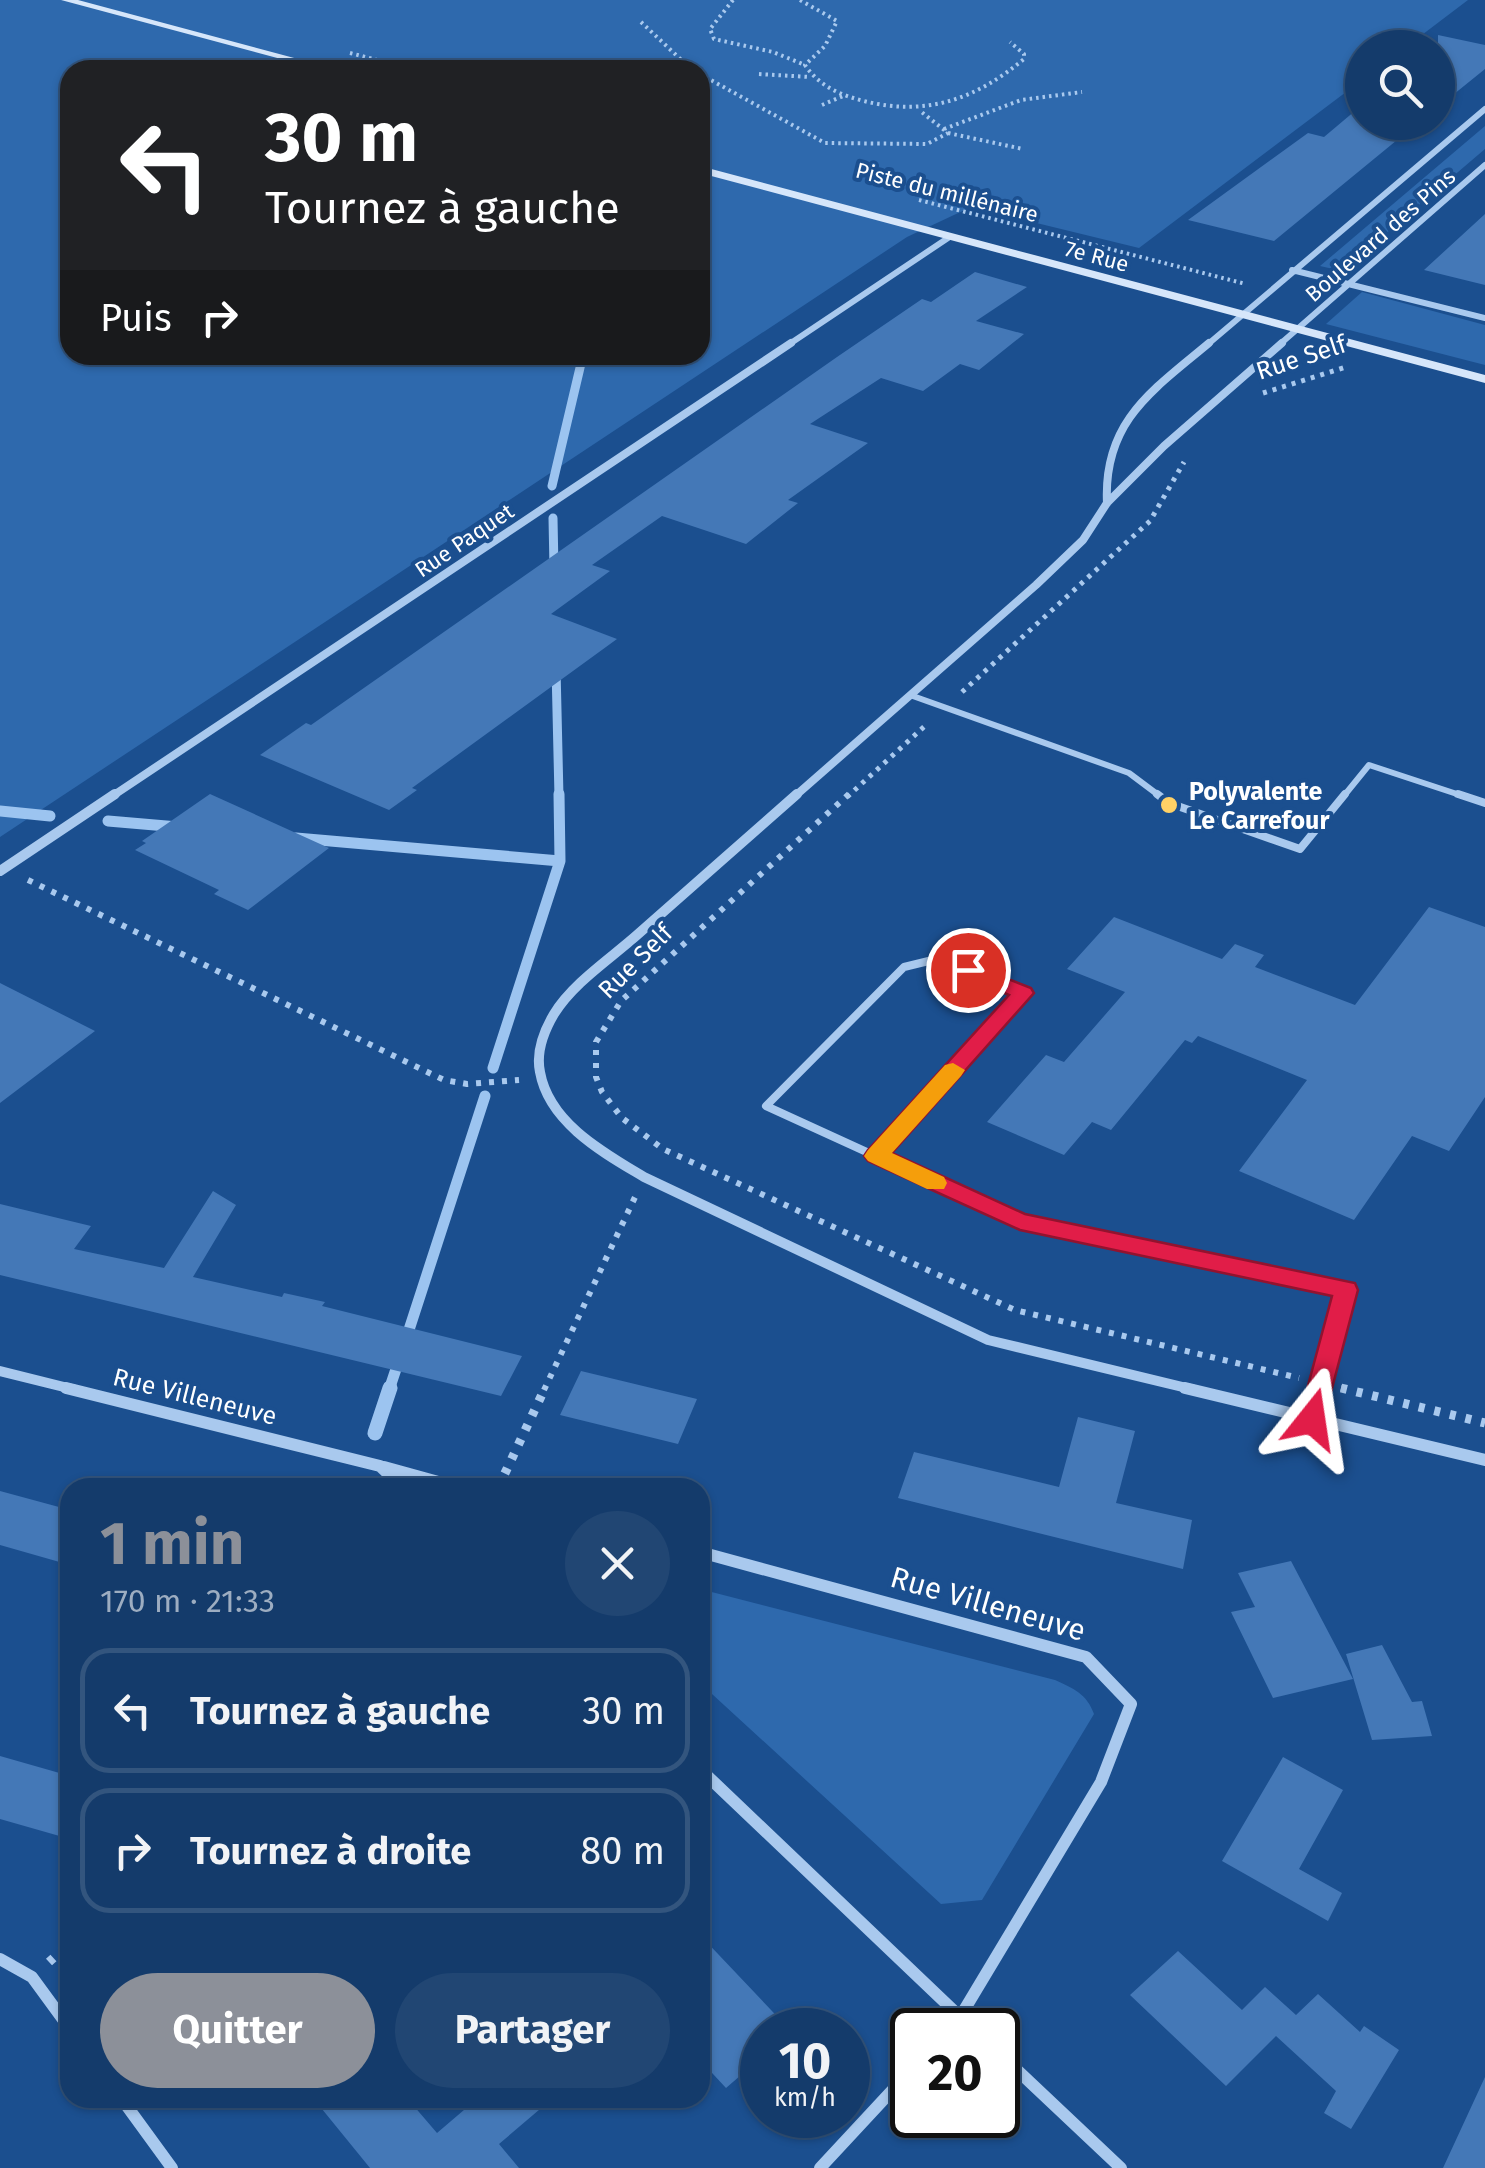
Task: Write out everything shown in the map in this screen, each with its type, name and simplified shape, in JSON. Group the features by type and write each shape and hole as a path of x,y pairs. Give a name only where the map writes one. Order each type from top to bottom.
{"street":[{"path":"66,0 296,60"},
{"name":"Boulevard des Pins","path":"1238,314 1485,109"},
{"name":"Boulevard des Pins","path":"1297,331 1485,165"},
{"name":"7e Rue","path":"710,172 1485,379"},
{"name":"Rue Paquet","path":"2,870 948,238"},
{"path":"1292,270 1485,318"},
{"path":"1107,503 1104,470 1118,429 1143,398 1238,314"},
{"name":"Rue Self","path":"540,1078 542,1045 554,1015 592,974 1082,540 1107,503 1164,446 1297,331"},
{"path":"540,1078 560,1119 602,1152 644,1177 988,1340 1485,1460"},
{"name":"Rue Villeneuve","path":"0,1371 424,1478"},
{"name":"Rue Villeneuve","path":"380,1466 393,1478"},
{"name":"Rue Villeneuve","path":"710,1555 1086,1657 1131,1704 1101,1782 965,2008"},
{"path":"710,1778 951,2008"},
{"path":"0,1959 32,1977 60,2015"},
{"path":"1020,2073 1121,2168"},
{"path":"820,2168 890,2092"},
{"path":"127,2108 172,2168"}],"lane":[{"path":"910,695 1129,773 1168,803 1300,849 1369,764 1485,804"},
{"path":"876,1156 1024,993 941,958 904,967 766,1106 1020,1222 1346,1290 1312,1419"}],"path":[{"path":"732,0 710,29 714,39 773,52 805,65 811,78"},
{"path":"800,0 837,21 825,46 805,65"},
{"path":"641,22 681,60"},
{"path":"759,74 811,78 844,96 918,110 966,97 1017,65 1024,54 1010,42"},
{"path":"710,80 825,143 900,146 927,144 946,131 1021,100 1082,92"},
{"path":"822,105 844,96"},
{"path":"918,110 946,131 1023,149"},
{"name":"Piste du millénaire","path":"908,198 1268,290"},
{"name":"Rue Self","path":"1249,397 1358,364 1375,350"},
{"name":"Rue Self","path":"1186,458 1150,522 621,1001 596,1039 594,1065 605,1100 627,1126 681,1158 1015,1310 1485,1424"},
{"path":"2,870 444,1080 467,1084 540,1078"},
{"path":"503,1478 644,1177"}],"shaded area":[{"path":"0,0 1468,0 1428,30 1345,30 1345,93 1139,248 971,207 907,237 0,837"},
{"path":"1485,126 1485,149 1342,271 1320,266"},
{"path":"1362,292 1485,325 1485,365 1326,324"},
{"path":"710,1592 1055,1680 1073,1689 1091,1707 1094,1714 982,1900 941,1904 710,1692"}],"building":[{"path":"1455,39 1485,45 1485,69 1455,93"},
{"path":"1345,119 1345,140 1397,140 1274,241 1188,220 1308,133 1324,137"},
{"path":"1485,214 1485,285 1424,270"},
{"path":"975,272 1027,287 976,321 1024,334 979,370 960,364 923,391 881,378 810,424 868,443 788,500 798,503 746,544 662,516 592,565 610,571 551,614 617,639 412,788 417,790 389,810 260,755 306,723 311,725 922,299 931,302"},
{"path":"210,794 329,848 248,910 214,894 219,890 135,850 146,843 142,841"},
{"path":"1429,907 1485,927 1485,1097 1449,1151 1412,1136 1354,1220 1239,1171 1307,1080 1198,1036 1192,1043 1185,1040 1111,1130 1092,1122 1064,1155 987,1122 1046,1055 1064,1062 1125,992 1067,969 1114,917 1222,959 1235,944 1264,955 1255,967 1355,1005"},
{"path":"0,983 95,1031 0,1103"},
{"path":"213,1191 236,1205 193,1277 282,1297 284,1293 325,1302 322,1306 522,1356 501,1396 0,1275 0,1204 91,1226 74,1249 164,1268"},
{"path":"581,1371 697,1399 678,1444 560,1415"},
{"path":"1078,1417 1135,1431 1116,1503 1192,1520 1183,1569 898,1498 914,1452 1059,1487"},
{"path":"0,1491 60,1507 60,1562 0,1545"},
{"path":"1291,1561 1353,1679 1273,1698 1231,1612 1255,1607 1238,1573"},
{"path":"1382,1645 1412,1702 1422,1701 1432,1736 1372,1740 1346,1654"},
{"path":"0,1756 60,1773 60,1836 0,1819"},
{"path":"1283,1757 1343,1790 1299,1869 1342,1893 1328,1921 1222,1861"},
{"path":"710,1946 769,2008 740,2008 740,2076 726,2088 710,2071"},
{"path":"1178,1951 1242,2010 1265,1987 1296,2015 1318,1994 1360,2032 1364,2026 1399,2050 1351,2129 1324,2113 1336,2091 1276,2036 1226,2086 1130,1995"},
{"path":"1485,2077 1485,2168 1443,2168"},
{"path":"321,2108 416,2108 437,2133 466,2108 541,2108 499,2144 519,2168 370,2168"}],"waterway":[{"path":"552,486 581,365"},
{"path":"553,518 554,569"},
{"path":"556,668 559,797"},
{"path":"559,794 560,861"},
{"path":"0,811 50,816"},
{"path":"108,821 178,827"},
{"path":"296,838 560,861"},
{"path":"493,1068 560,861"},
{"path":"406,1339 485,1096"},
{"path":"389,1390 400,1357"},
{"path":"375,1433 390,1388"}],"slow traffic":[{"path":"936,1183 876,1156 953,1070"}],"place":[{"name":"Polyvalente Le Carrefour","path":"1169,805"}],"route":[{"path":"968,970 1024,993 876,1156 1020,1222 1346,1290 1312,1419"}]}
